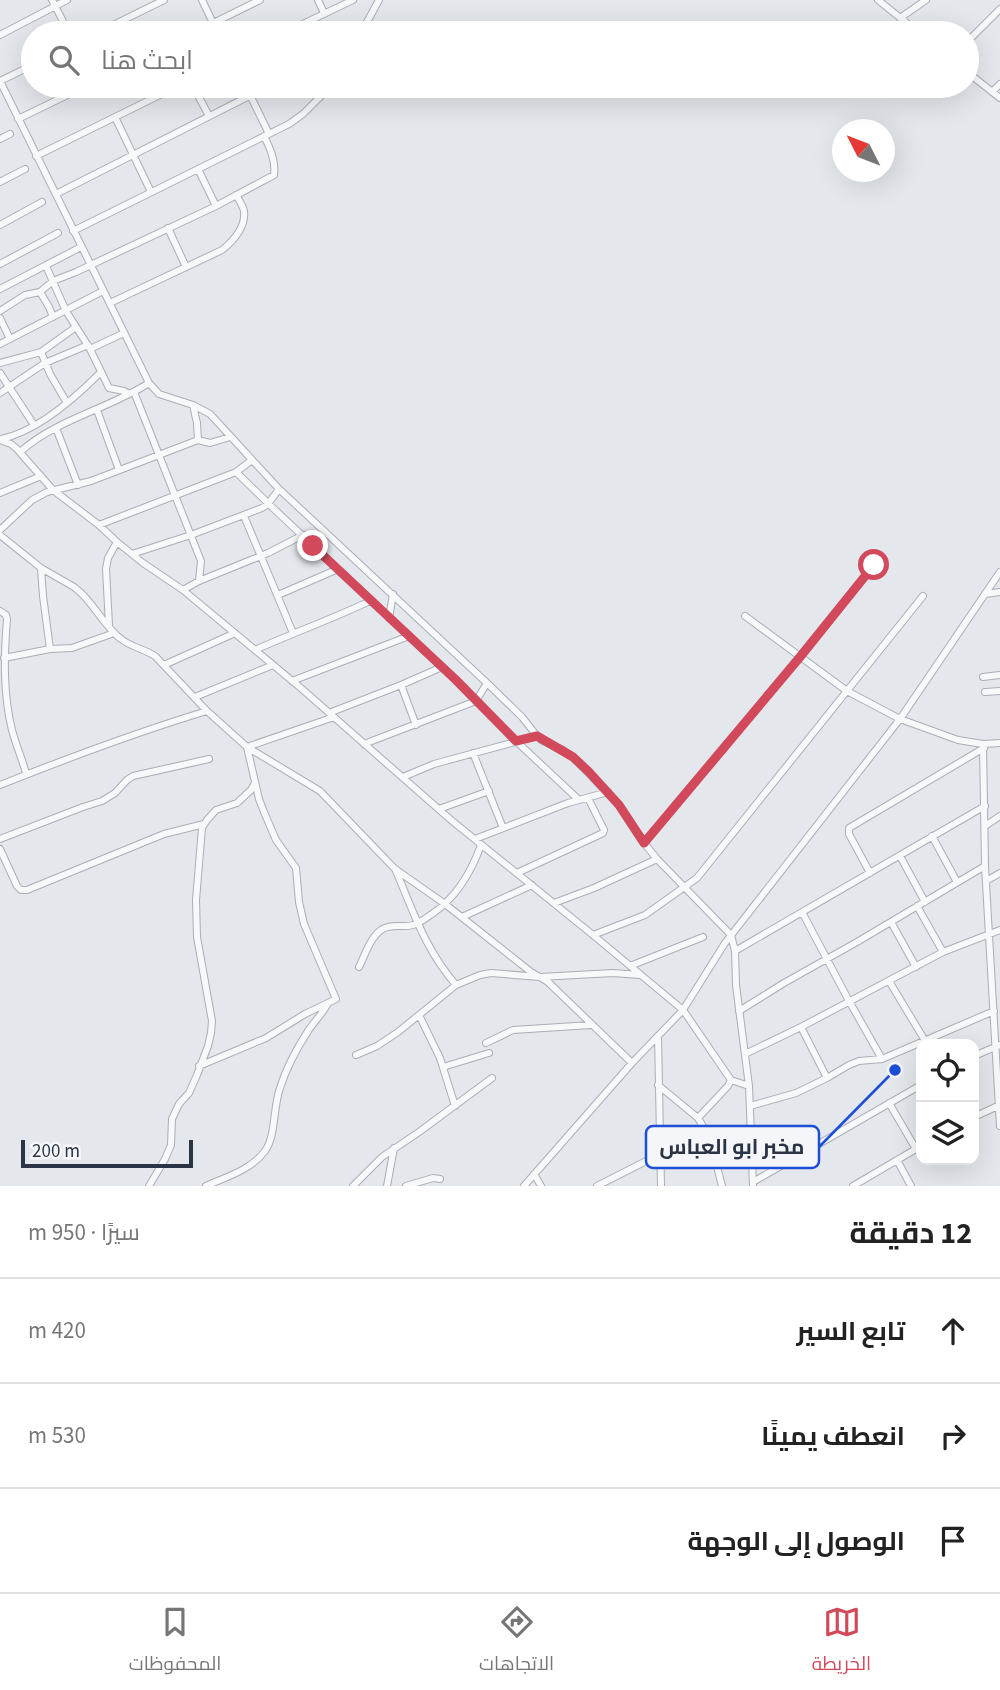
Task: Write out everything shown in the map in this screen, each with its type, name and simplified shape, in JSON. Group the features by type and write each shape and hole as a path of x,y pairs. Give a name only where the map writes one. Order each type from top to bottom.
{"street":[{"path":"24,21 54,3 67,0"},
{"path":"123,21 148,3 164,0"},
{"path":"202,0 214,21"},
{"path":"217,21 260,0"},
{"path":"318,0 324,13"},
{"path":"308,21 353,0"},
{"path":"368,21 379,0"},
{"path":"878,0 904,21"},
{"path":"900,18 926,0"},
{"path":"54,3 63,21"},
{"path":"979,30 1000,9"},
{"path":"0,35 21,23"},
{"path":"21,71 0,81 149,383 159,394 193,405 210,414 279,489 487,683 522,717 537,736 573,757 619,805 657,859 732,935 749,1086 753,1184 916,1088"},
{"path":"979,82 1000,98"},
{"path":"992,92 1000,84"},
{"path":"18,118 60,98"},
{"path":"36,156 153,98"},
{"path":"199,98 208,116"},
{"path":"56,194 244,98"},
{"path":"0,311 25,295 40,292 53,281 216,206 274,175 275,167 267,135 251,98"},
{"path":"73,231 267,135 303,114 319,98"},
{"path":"114,117 151,192"},
{"path":"0,139 10,134"},
{"path":"0,182 25,169"},
{"path":"198,169 216,206"},
{"path":"110,303 222,250 232,242 239,231 244,210 236,195"},
{"path":"0,225 42,202"},
{"path":"168,228 186,267"},
{"path":"0,264 58,233"},
{"path":"0,289 81,247"},
{"path":"46,266 65,311 89,347 109,388 132,393"},
{"path":"0,344 103,291"},
{"path":"40,292 53,317"},
{"path":"0,318 10,339"},
{"path":"0,363 41,352 76,327"},
{"path":"0,393 45,363 124,333"},
{"path":"41,352 67,403"},
{"path":"0,373 34,425"},
{"path":"0,440 34,425 67,403 100,373"},
{"path":"20,452 56,428 149,383"},
{"path":"132,393 201,561 199,581"},
{"path":"193,405 198,440"},
{"path":"97,410 119,470"},
{"path":"56,428 78,485"},
{"path":"230,437 210,443 198,440 78,485 53,490 19,510 0,532 41,568 81,593 114,634 130,645 147,651 164,665 207,711 247,747 320,791 395,869 557,990 632,1063"},
{"path":"0,440 11,444 20,452 53,490 132,554 183,590 481,845 683,1010 732,1080 749,1086"},
{"path":"99,525 236,472 252,460"},
{"path":"236,472 579,800"},
{"path":"0,493 41,476"},
{"path":"132,554 244,516 268,504 279,489"},
{"path":"244,516 293,633"},
{"path":"183,590 303,535"},
{"path":"109,625 106,569 108,558 117,542"},
{"path":"644,843 874,565"},
{"path":"41,568 50,649"},
{"path":"278,595 338,569"},
{"path":"524,1186 632,1063 683,1010 732,935 900,719 1000,572"},
{"path":"985,594 1000,592"},
{"path":"389,618 393,594"},
{"path":"593,935 645,915 696,878 923,596"},
{"path":"255,650 370,601"},
{"path":"0,611 7,619 4,657 12,730 26,773"},
{"path":"745,616 847,691 900,719 958,740 984,746"},
{"path":"164,665 234,633"},
{"path":"4,657 72,648 114,634"},
{"path":"292,681 410,636"},
{"path":"195,697 273,665"},
{"path":"247,747 300,730 442,667"},
{"path":"983,677 1000,675"},
{"path":"364,744 475,701 487,683"},
{"path":"401,685 416,725"},
{"path":"985,692 1000,691"},
{"path":"0,785 144,730 207,711"},
{"path":"403,777 434,764 537,736"},
{"path":"870,873 849,834 849,828 984,746 1000,743"},
{"path":"984,746 985,866 997,992 994,1011 998,1046 1000,1126"},
{"path":"200,1066 266,1038 305,1014 337,999 304,924 296,868 276,840 259,799 247,747"},
{"path":"473,753 503,828"},
{"path":"0,839 102,801 133,776 209,759"},
{"path":"149,1186 172,1145 172,1119 194,1084 211,1033 212,1021 197,937 196,900 202,828 216,810 237,803 245,797 255,782"},
{"path":"439,809 489,791"},
{"path":"475,839 579,800 608,792"},
{"path":"517,873 603,833 588,797"},
{"path":"735,951 985,806"},
{"path":"985,826 1000,816"},
{"path":"0,849 17,886 21,890 27,890 164,834 204,824"},
{"path":"932,836 957,882"},
{"path":"359,967 373,939 383,928 417,924 445,904 469,873 481,845"},
{"path":"900,856 925,902"},
{"path":"554,903 657,859"},
{"path":"739,1011 985,866"},
{"path":"395,869 417,924 435,958 456,985"},
{"path":"986,881 1000,873"},
{"path":"462,917 532,886"},
{"path":"917,906 943,952"},
{"path":"802,912 882,1059"},
{"path":"891,922 916,967"},
{"path":"745,1054 943,952 1000,930"},
{"path":"631,966 703,937"},
{"path":"356,1055 377,1046 398,1032 456,985 491,973 540,977 591,973 642,975"},
{"path":"889,981 924,1039"},
{"path":"206,1186 243,1170 264,1152 280,1087 304,1038 327,1005"},
{"path":"933,1039 994,1011"},
{"path":"419,1015 443,1067 455,1106"},
{"path":"486,1043 513,1030 591,1025"},
{"path":"801,1027 827,1079"},
{"path":"658,1036 661,1186"},
{"path":"750,1106 796,1093 859,1061 882,1059 916,1046"},
{"path":"979,1054 998,1046"},
{"path":"443,1067 489,1053"},
{"path":"353,1186 382,1157 492,1077"},
{"path":"698,1118 732,1080"},
{"path":"658,1085 698,1118 711,1147 722,1186"},
{"path":"889,1103 916,1144"},
{"path":"979,1115 999,1105"},
{"path":"387,1186 394,1148"},
{"path":"853,1186 916,1148"},
{"path":"597,1186 660,1154"},
{"path":"897,1160 911,1186"},
{"path":"534,1174 541,1186"},
{"path":"406,1186 440,1178"}],"place":[{"name":"مخبر ابو العباس","path":"895,1070"}],"route":[{"path":"313,546 456,680 516,741 537,736 573,757 619,805 644,843 874,565"}]}
